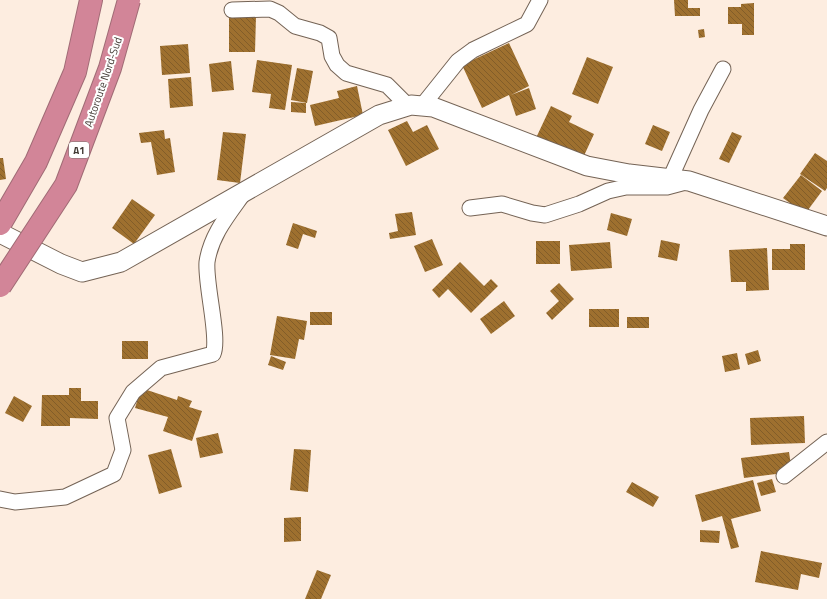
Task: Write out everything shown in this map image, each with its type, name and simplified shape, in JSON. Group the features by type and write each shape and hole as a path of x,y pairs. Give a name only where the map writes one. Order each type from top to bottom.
{"highway":[{"path":"0,224 36,162 75,72 91,0"},
{"name":"Autoroute Nord-Sud","path":"0,286 66,185 110,68 128,0"}],"street":[{"path":"415,106 458,61 473,50 527,24 540,0"},
{"path":"232,10 270,9 279,13 295,26 320,33 328,38 332,56 337,65 346,72 387,85 415,106"},
{"path":"470,208 502,204 532,214 545,215 556,213 614,190 626,187 667,188 680,180 701,110 723,69"},
{"path":"0,233 82,272 121,262 243,194 379,115 415,106 433,106 587,166 629,174 680,180 827,226"},
{"path":"0,499 16,502 65,497 114,474 123,450 117,418 133,392 161,368 213,354 215,350 207,282 207,262 212,241 243,194"},
{"path":"784,476 827,442"}],"building":[{"path":"674,0 688,0 688,8 700,8 700,16 675,16"},
{"path":"754,3 754,35 742,35 742,24 728,24 728,7 741,7 741,4"},
{"path":"229,15 256,16 255,52 229,52"},
{"path":"704,29 705,37 699,38 698,30"},
{"path":"509,43 529,86 511,95 529,88 536,109 516,116 509,95 482,108 462,65"},
{"path":"188,44 190,73 162,75 160,46"},
{"path":"587,57 613,67 598,104 572,94"},
{"path":"257,60 292,65 285,110 269,108 271,94 252,92"},
{"path":"231,61 234,90 212,92 209,64"},
{"path":"297,68 313,71 307,103 291,100"},
{"path":"191,77 193,106 170,108 168,79"},
{"path":"357,86 363,115 315,126 310,105 339,98 337,91"},
{"path":"291,102 306,103 306,113 291,112"},
{"path":"551,106 572,116 569,122 594,134 582,160 536,138"},
{"path":"407,121 413,132 427,125 439,149 406,166 388,130"},
{"path":"653,125 670,132 662,151 645,144"},
{"path":"164,130 165,139 170,138 175,172 157,175 151,142 141,143 139,133"},
{"path":"223,132 246,134 240,183 217,180"},
{"path":"732,132 742,136 729,163 719,159"},
{"path":"815,153 827,161 827,188 825,191 800,174"},
{"path":"0,158 3,158 6,179 0,180"},
{"path":"801,175 822,191 805,214 783,198"},
{"path":"132,199 155,215 134,244 112,228"},
{"path":"412,212 416,235 390,239 389,233 398,231 395,214"},
{"path":"611,213 632,219 627,236 607,230"},
{"path":"293,223 317,231 315,238 303,234 298,249 286,245"},
{"path":"432,239 443,265 425,272 414,246"},
{"path":"661,240 680,244 677,261 658,257"},
{"path":"536,241 560,241 560,264 536,264"},
{"path":"610,242 612,268 571,271 569,245"},
{"path":"790,244 805,244 805,270 772,270 772,249 790,249"},
{"path":"767,248 769,290 746,291 746,282 731,282 729,250"},
{"path":"460,262 484,286 491,279 498,286 471,313 448,289 439,298 432,290"},
{"path":"559,283 574,299 552,320 546,313 559,301 550,291"},
{"path":"504,301 515,316 491,334 480,319"},
{"path":"589,309 619,309 619,327 589,327"},
{"path":"310,312 332,312 332,325 310,325"},
{"path":"277,316 307,321 304,340 299,339 295,359 270,355"},
{"path":"627,317 649,317 649,328 627,328"},
{"path":"122,341 148,341 148,359 122,359"},
{"path":"758,350 761,361 748,365 745,354"},
{"path":"737,353 740,369 725,372 722,356"},
{"path":"271,356 286,362 283,370 268,365"},
{"path":"69,388 81,388 81,401 98,401 98,419 70,418 70,426 41,426 42,395 69,395"},
{"path":"141,388 177,400 178,396 192,401 189,407 202,411 192,441 163,431 168,417 135,408"},
{"path":"14,396 32,406 23,422 5,413"},
{"path":"804,416 805,443 751,445 750,418"},
{"path":"218,433 223,453 200,458 196,438"},
{"path":"171,449 182,487 159,494 148,455"},
{"path":"294,449 311,450 308,492 290,490"},
{"path":"789,452 792,472 744,478 741,458"},
{"path":"772,479 776,492 761,496 757,483"},
{"path":"753,480 761,511 731,519 739,547 731,549 722,516 702,522 695,495"},
{"path":"632,482 659,497 653,507 626,492"},
{"path":"301,517 301,541 284,542 284,518"},
{"path":"700,530 720,531 719,543 700,542"},
{"path":"761,551 822,563 819,578 801,574 798,590 755,582"},
{"path":"317,570 331,575 321,599 305,599"}]}
